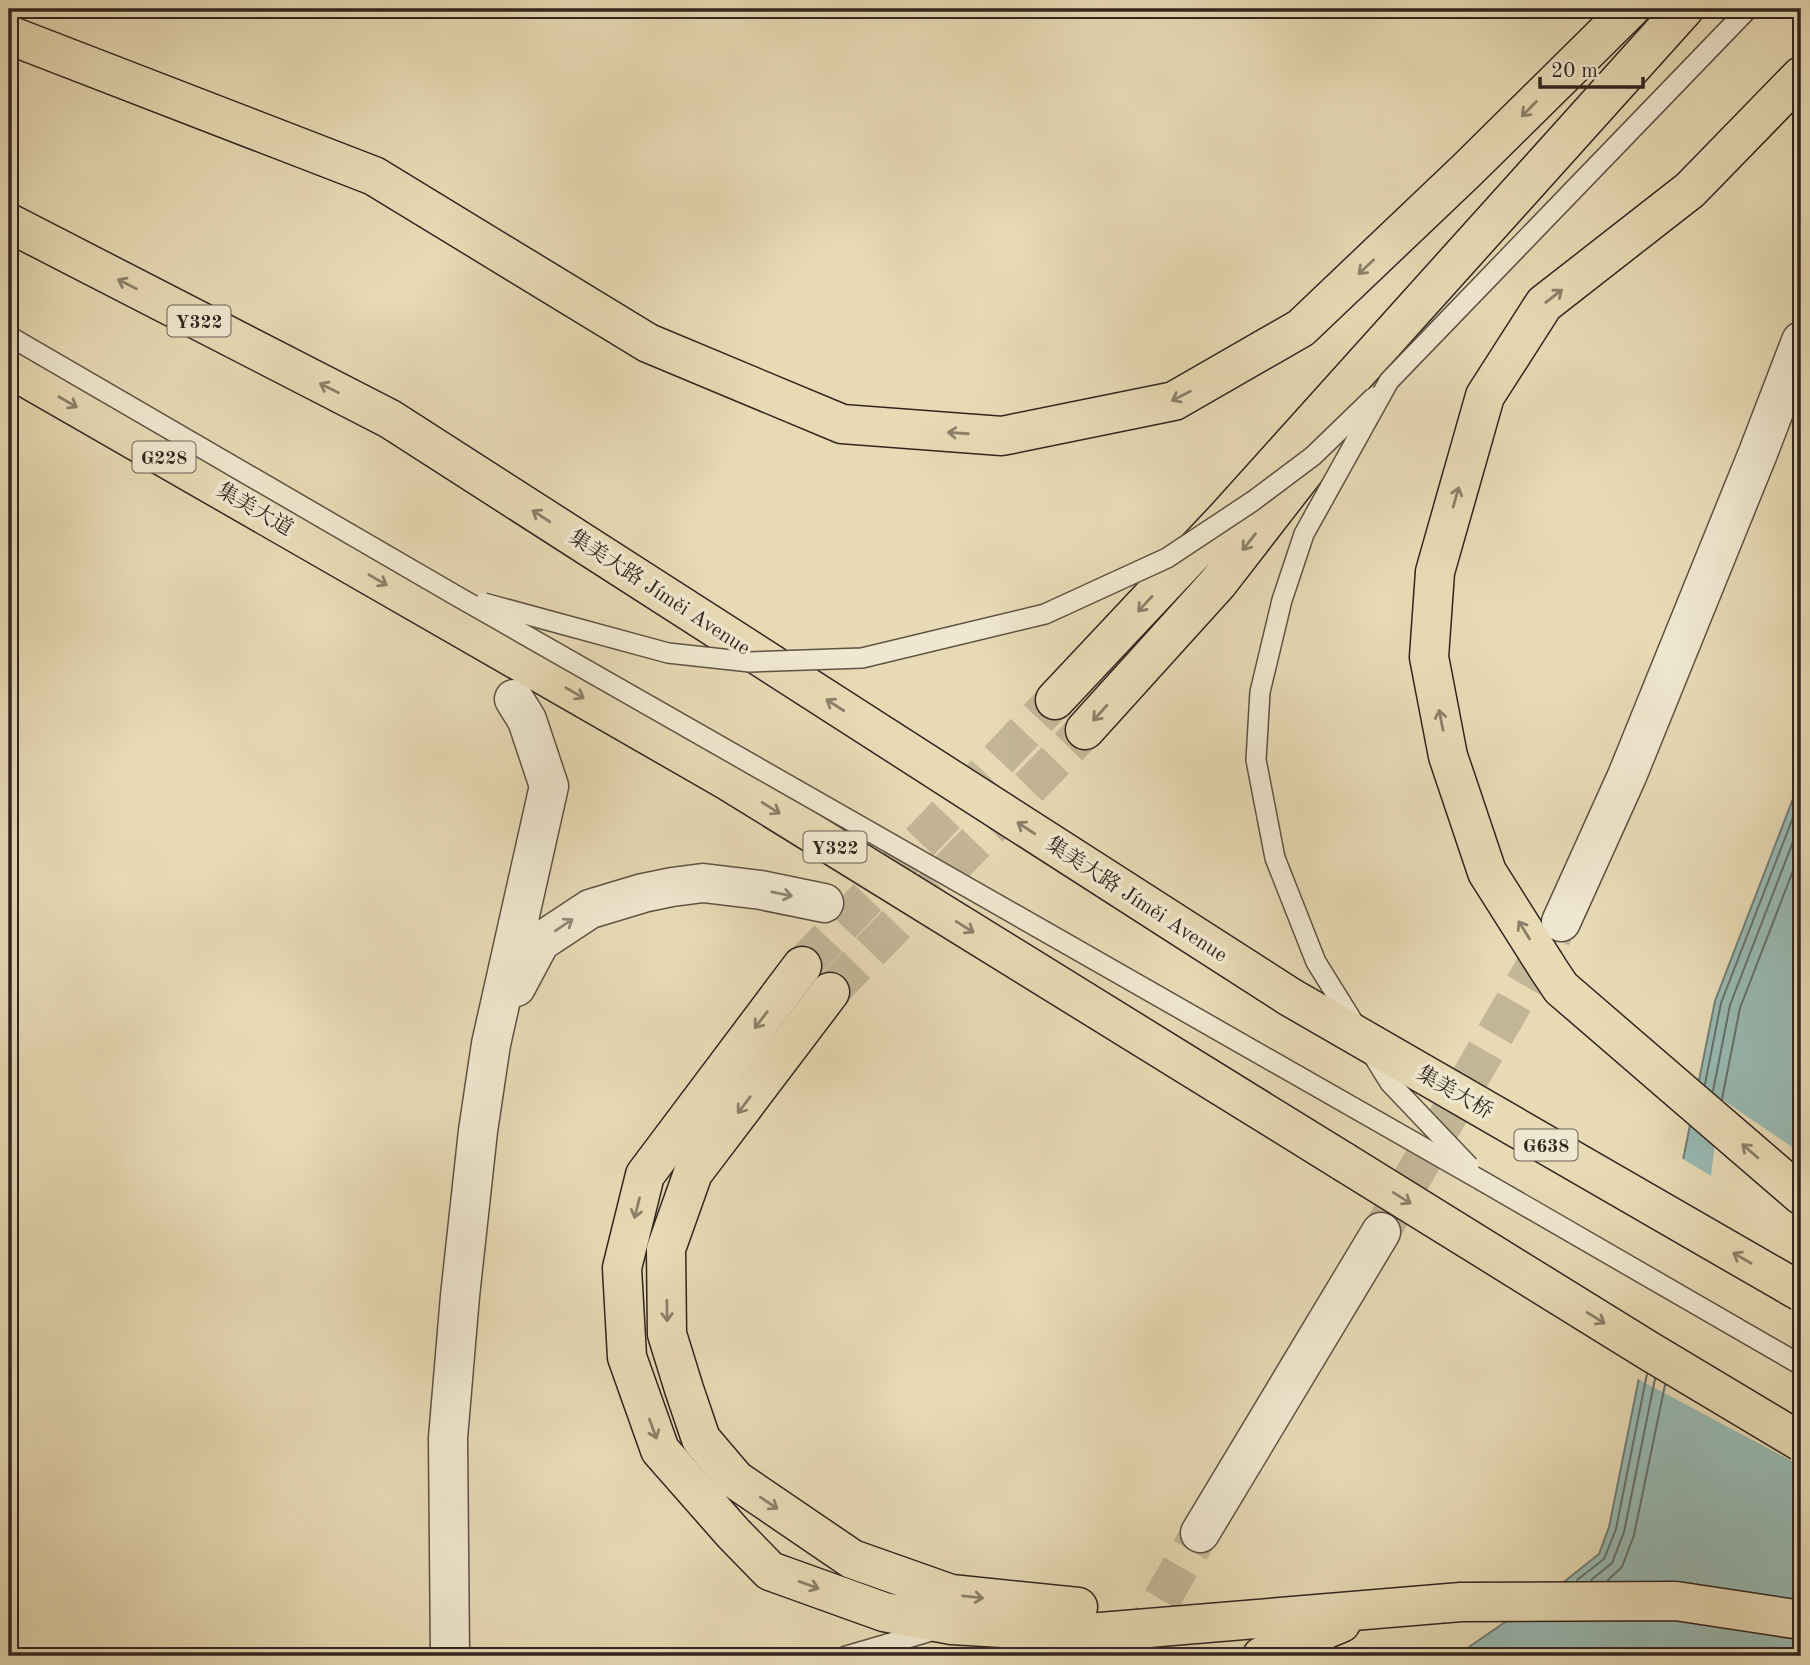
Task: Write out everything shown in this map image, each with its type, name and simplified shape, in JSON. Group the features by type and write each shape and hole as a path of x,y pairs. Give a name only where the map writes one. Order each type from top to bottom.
{"highway":[{"path":"9,35 374,176 648,343 842,424 1002,436 1174,401 1301,328 1468,170 1630,9"},
{"path":"1055,700 1226,518 1684,9"},
{"path":"1801,76 1690,190 1544,304 1485,396 1435,572 1429,657 1448,756 1487,872 1561,988 1801,1195"},
{"path":"1085,730 1218,583 1531,178"},
{"name":"集美大路 Jíměi Avenue","path":"9,223 390,419 1290,997"},
{"name":"集美大道","path":"9,368 318,546"},
{"name":"Y322","path":"318,546 728,781 1801,1442"},
{"path":"802,966 645,1175 622,1268 627,1357 660,1450 770,1572 884,1612 952,1625 1088,1633 1419,1580 1638,1578 1801,1599"},
{"path":"830,992 693,1173 666,1249 667,1334 701,1439 736,1480 852,1559 951,1594 1133,1611 1379,1609 1461,1602 1676,1601 1801,1620"},
{"name":"集美大桥","path":"1290,997 1801,1292"},
{"path":"1262,1656 1379,1609"}],"street":[{"path":"1561,922 1628,776 1801,341"},
{"path":"450,1656 448,1438 478,1131 491,1044 549,786 527,720 514,699"},
{"path":"491,1044 519,980 540,942 590,909 643,892 703,883 761,890 824,903"},
{"path":"1200,1533 1381,1232"}],"lane":[{"path":"455,595 668,653 750,662 862,658 1045,614 1167,558 1253,501 1313,456 1390,381 1748,9"},
{"path":"9,336 455,595 1801,1365"},
{"path":"1390,381 1304,534 1282,600 1260,692 1256,760 1275,858 1317,962 1390,1083 1484,1182"},
{"path":"845,1656 952,1625"}],"water":[{"path":"1801,778 1801,1656 1456,1656 1565,1581 1599,1554 1609,1527 1715,1001"}],"pier":[{"path":"1720,1098 1801,1153 1801,1466 1636,1378 1680,1157 1711,1176"}],"tunnel":[{"path":"802,966 1055,700"},
{"path":"830,992 1085,730"},
{"path":"1381,1232 1555,931"},
{"path":"1133,1649 1200,1533"}]}
